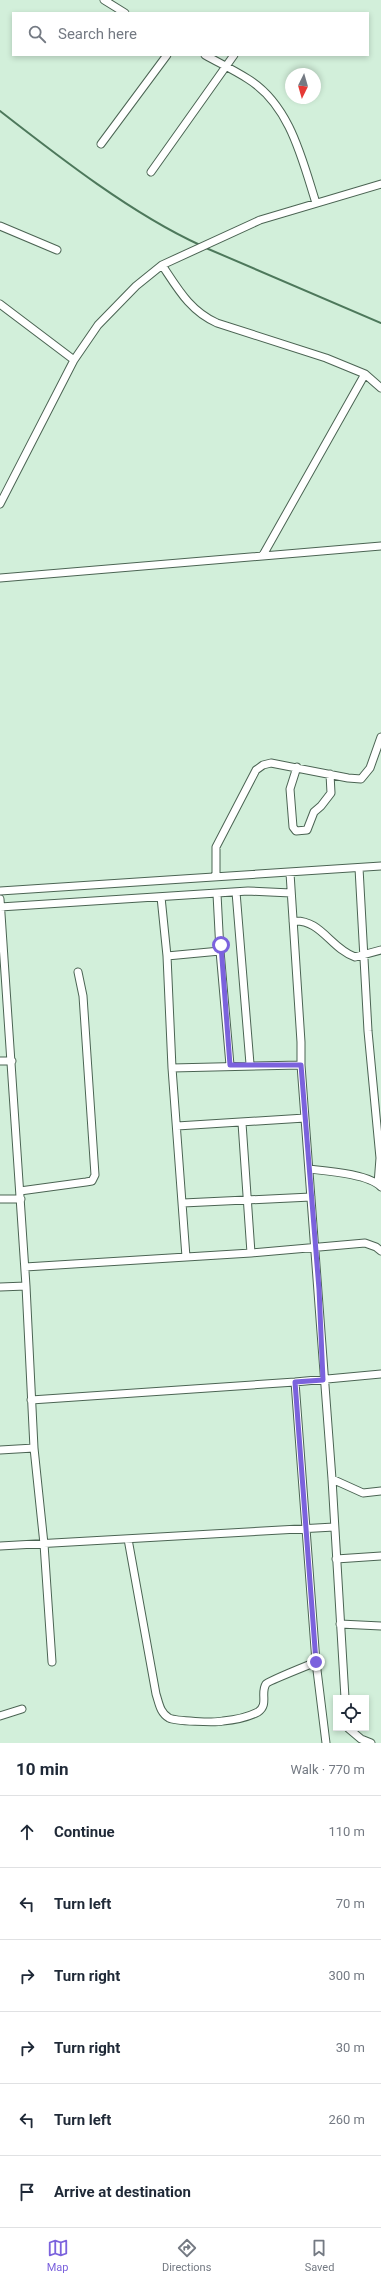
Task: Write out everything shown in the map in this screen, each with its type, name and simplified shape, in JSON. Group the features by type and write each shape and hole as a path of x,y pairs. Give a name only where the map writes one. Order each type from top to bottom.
{"street":[{"path":"104,0 123,12"},
{"path":"102,144 166,56"},
{"path":"207,56 226,68 249,79 280,110 298,145 316,203"},
{"path":"151,172 233,56"},
{"path":"0,504 74,360 98,325 112,310 162,265 260,220 381,184"},
{"path":"0,226 57,250"},
{"path":"162,265 178,289 201,316 217,323 326,358 365,374 381,388"},
{"path":"0,304 74,360"},
{"path":"263,555 365,374"},
{"path":"0,578 381,546"},
{"path":"216,875 216,847 256,770 263,765 271,763 361,779 370,768 381,737"},
{"path":"297,767 290,794 293,827 296,831 307,830 314,812 329,797 331,788 330,774"},
{"path":"0,891 216,875 290,873 381,866"},
{"path":"309,1168 355,1176 379,1186 380,1158 363,956 359,868"},
{"path":"290,873 301,1042 301,1065 319,1297 323,1380 332,1479 345,1695"},
{"path":"0,907 236,892 291,893"},
{"path":"236,892 250,1064"},
{"path":"217,894 220,951 230,1065"},
{"path":"161,897 167,956 172,1068 186,1257"},
{"path":"0,899 3,990 12,1061 25,1267 34,1448 44,1544 52,1662"},
{"path":"293,921 307,921 348,955 355,958 381,950"},
{"path":"167,956 220,951"},
{"path":"20,1191 92,1181 95,1175 83,996 78,972"},
{"path":"0,1062 12,1061"},
{"path":"172,1068 250,1064 301,1065"},
{"path":"177,1126 305,1118"},
{"path":"242,1123 251,1253"},
{"path":"183,1203 311,1197"},
{"path":"0,1199 21,1199"},
{"path":"25,1267 251,1253 365,1243 376,1247 381,1251"},
{"path":"0,1287 26,1286"},
{"path":"32,1400 323,1380 381,1374"},
{"path":"295,1382 316,1662 326,1743"},
{"path":"0,1450 34,1448"},
{"path":"332,1479 363,1493 381,1491"},
{"path":"0,1546 334,1527"},
{"path":"128,1539 156,1694 162,1713 170,1719 222,1722 248,1716 260,1711 264,1705 264,1690 266,1684 272,1679 289,1674 316,1662"},
{"path":"336,1559 381,1556"},
{"path":"340,1624 381,1626"},
{"path":"0,1716 22,1709"},
{"path":"352,1731 361,1739 371,1743"}],"waterway":[{"path":"0,111 71,165 122,201 174,232 200,245"},
{"path":"206,248 381,323"}],"route":[{"path":"221,945 220,951 230,1065 301,1065 314,1247 319,1289 323,1380 295,1382 316,1662"}]}
